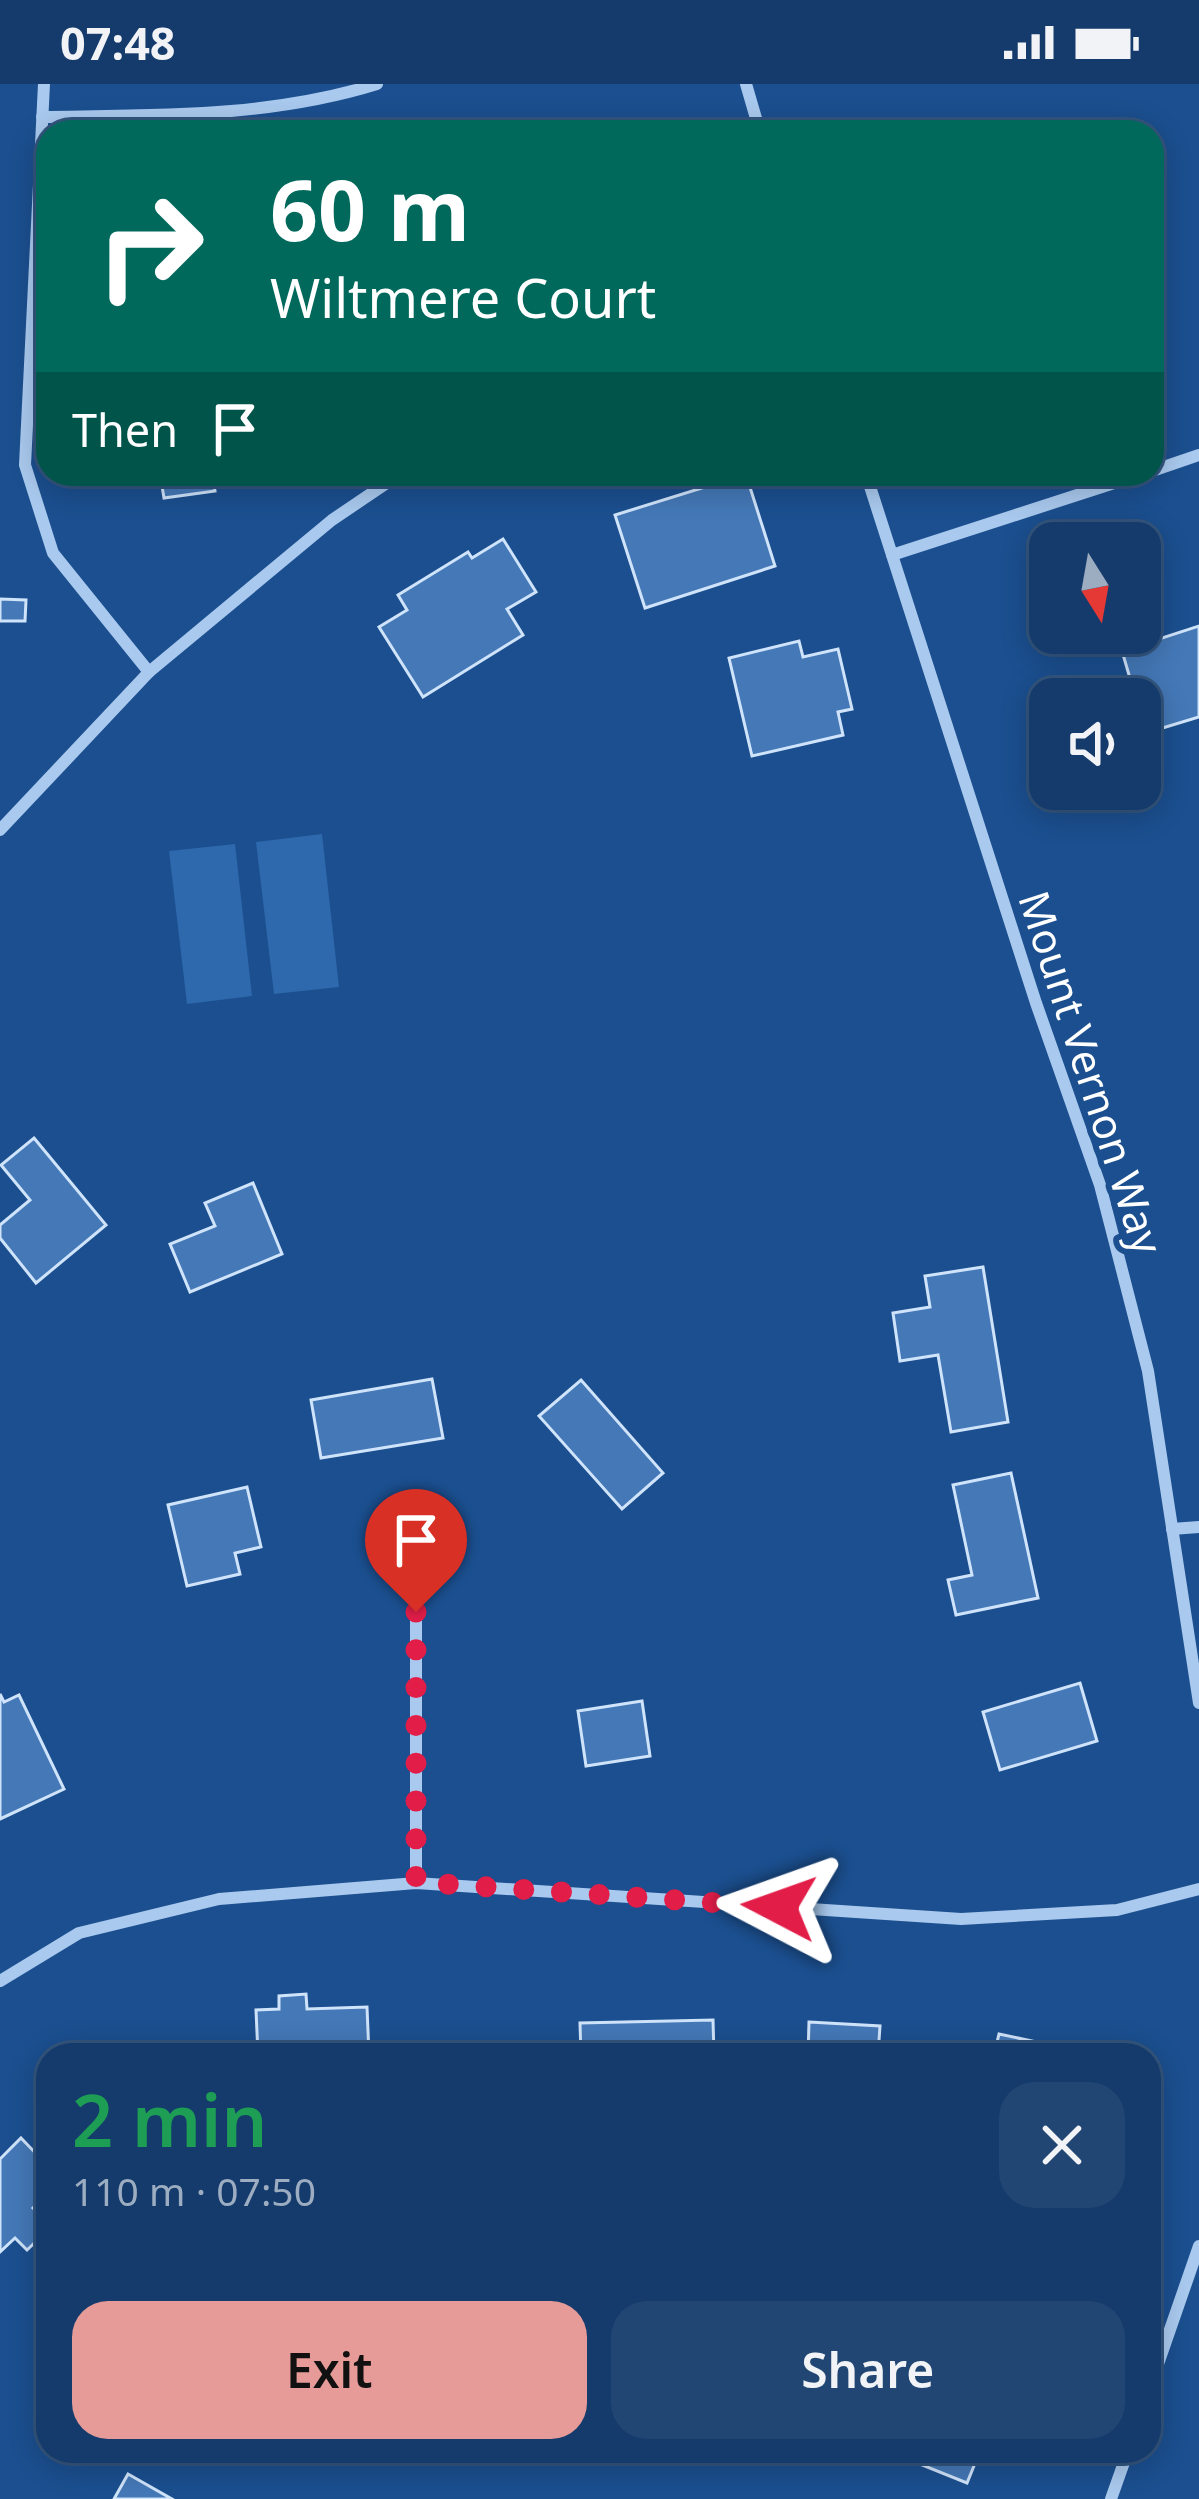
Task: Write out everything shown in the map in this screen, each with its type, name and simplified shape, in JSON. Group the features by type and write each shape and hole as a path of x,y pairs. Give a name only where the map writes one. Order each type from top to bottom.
{"street":[{"path":"42,120 44,84"},
{"path":"42,117 231,114 319,102 376,84"},
{"path":"746,84 756,120"},
{"path":"36,239 25,464 53,553 149,672"},
{"path":"1164,467 1199,455"},
{"path":"0,830 149,672 332,520 382,486"},
{"name":"Mount Vernon Way","path":"870,486 1036,1003 1100,1185 1148,1371 1199,1703"},
{"path":"892,555 1105,486"},
{"path":"1172,1529 1199,1527"},
{"path":"416,1612 416,1882"},
{"path":"0,1981 79,1933 219,1899 416,1882 961,1919 1117,1910 1199,1889"},
{"path":"1161,2355 1199,2246"},
{"path":"1111,2499 1124,2463"}],"shaded area":[{"path":"322,834 339,987 274,994 256,842"},
{"path":"235,844 252,996 187,1004 169,851"}],"building":[{"path":"162,486 214,486 215,491 164,498"},
{"path":"750,486 775,566 645,608 615,515 702,488"},
{"path":"503,539 536,592 507,609 523,635 423,697 379,627 407,610 398,595 468,552 472,558"},
{"path":"0,599 26,600 25,621 0,621"},
{"path":"1199,626 1199,717 1161,728 1161,678 1130,678 1123,654 1161,654 1161,638"},
{"path":"799,641 803,657 838,649 852,709 838,712 843,735 752,756 729,658"},
{"path":"34,1138 106,1225 36,1283 0,1238 0,1225 30,1200 1,1165"},
{"path":"253,1183 282,1254 190,1292 170,1244 215,1226 205,1203"},
{"path":"983,1267 1008,1422 951,1432 938,1355 900,1361 893,1313 930,1307 925,1276"},
{"path":"432,1379 443,1438 321,1458 311,1400"},
{"path":"581,1380 663,1473 622,1509 539,1416"},
{"path":"1011,1473 1038,1598 956,1615 948,1580 972,1575 953,1485"},
{"path":"247,1487 261,1547 235,1553 240,1574 187,1586 168,1505"},
{"path":"1080,1683 1097,1741 1000,1770 983,1712"},
{"path":"0,1694 4,1702 19,1695 64,1789 0,1819"},
{"path":"642,1701 650,1756 586,1766 578,1711"},
{"path":"306,1994 307,2009 367,2007 368,2043 257,2043 256,2010 279,2009 279,1996"},
{"path":"713,2020 714,2043 581,2043 580,2023"},
{"path":"809,2022 880,2026 879,2043 808,2043"},
{"path":"999,2034 1041,2043 997,2043"},
{"path":"21,2138 36,2154 36,2241 27,2250 15,2238 0,2252 0,2159"},
{"path":"917,2463 975,2463 967,2483"},
{"path":"128,2474 172,2499 114,2499"}],"route":[{"path":"416,1612 416,1882 779,1907"}]}
